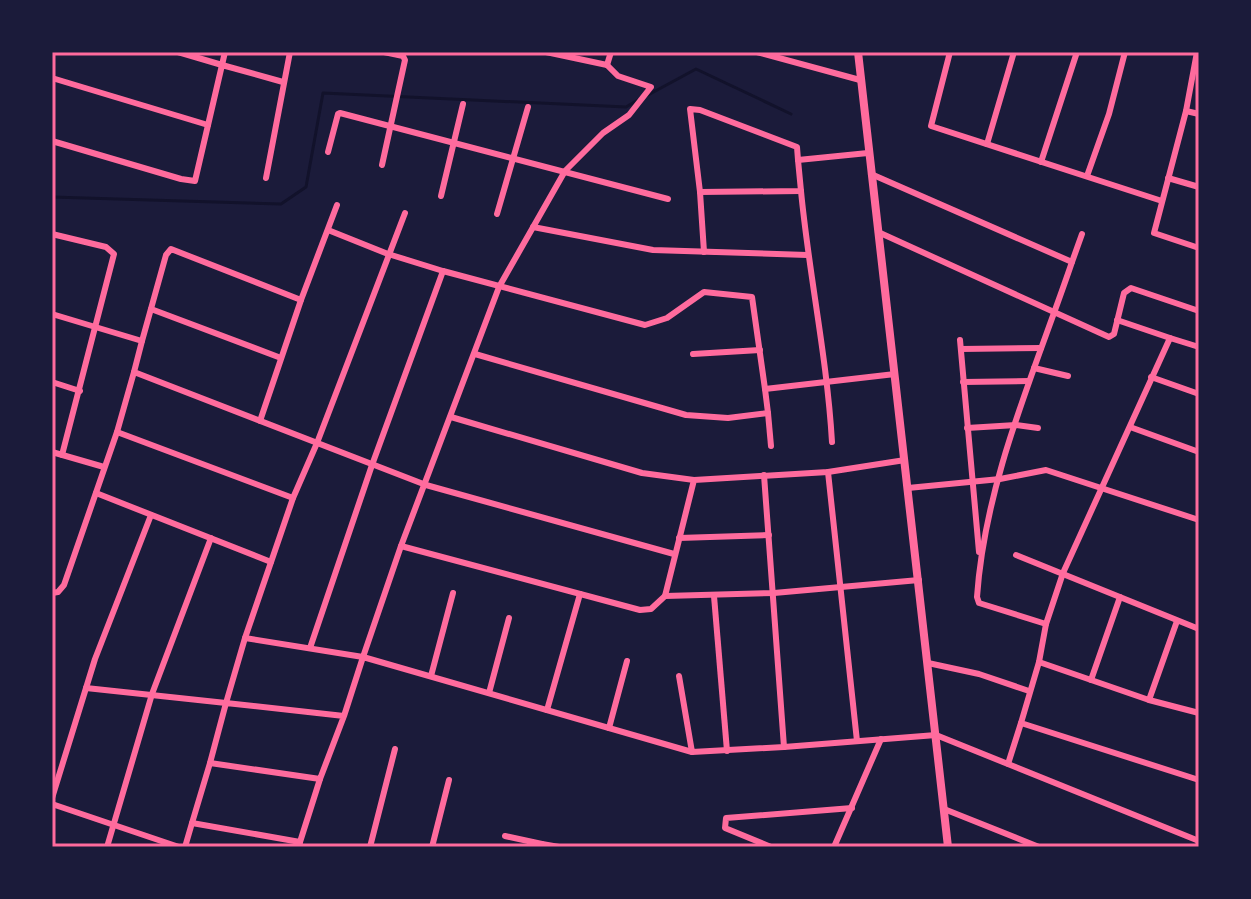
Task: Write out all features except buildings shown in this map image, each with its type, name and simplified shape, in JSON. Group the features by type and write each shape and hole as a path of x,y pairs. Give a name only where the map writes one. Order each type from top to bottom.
{"street":[{"path":"178,52 283,82"},
{"path":"52,141 195,181 225,52"},
{"path":"266,178 290,52"},
{"path":"382,165 405,60 403,56 384,52"},
{"path":"192,823 299,845 401,546 499,287 565,171 603,133 629,115 651,87 618,76 607,65 546,52"},
{"path":"607,65 611,52"},
{"path":"757,52 781,55 860,80"},
{"path":"858,52 948,847"},
{"path":"950,52 931,126 1162,201"},
{"path":"987,144 1014,52"},
{"path":"1041,162 1077,52"},
{"path":"1087,176 1109,114 1125,52"},
{"path":"1198,54 1154,233 1199,248"},
{"path":"52,78 208,125"},
{"path":"441,196 463,104"},
{"path":"497,214 528,107"},
{"path":"704,252 690,109 700,110 797,147 807,255 829,382 832,442"},
{"path":"1186,111 1199,114"},
{"path":"328,152 338,114 668,199"},
{"path":"798,160 868,153"},
{"path":"871,174 1072,262"},
{"path":"1168,178 1199,187"},
{"path":"700,192 801,191"},
{"path":"260,421 337,205"},
{"path":"151,515 86,688 52,801 182,847 192,823 245,638 293,498 405,213"},
{"path":"533,227 653,250 807,255"},
{"path":"328,230 388,254 443,271 645,325 667,318 704,292 752,297 771,446"},
{"path":"878,232 1109,337 1114,334 1124,293 1131,288 1199,311"},
{"path":"52,234 106,247 114,254 62,455"},
{"path":"979,559 1029,381 1082,234"},
{"path":"52,593 58,592 64,585 96,493 117,432 166,255 171,249 301,300"},
{"path":"310,648 372,465 443,271"},
{"path":"151,309 281,358"},
{"path":"52,314 142,341"},
{"path":"1117,320 1199,347"},
{"path":"1008,764 1063,573 1170,338"},
{"path":"960,340 979,559 977,597 979,603 1046,624"},
{"path":"961,349 1041,348"},
{"path":"693,354 760,350"},
{"path":"475,354 686,415 728,418 768,413"},
{"path":"1034,368 1068,376"},
{"path":"134,372 426,485 674,554"},
{"path":"765,389 895,374"},
{"path":"1151,377 1199,394"},
{"path":"963,382 1029,381"},
{"path":"52,382 80,391"},
{"path":"451,417 642,473 694,480 828,472 905,460"},
{"path":"967,428 1016,425 1038,428"},
{"path":"1130,427 1199,452"},
{"path":"117,432 293,498"},
{"path":"52,452 104,467"},
{"path":"908,488 1000,479 1046,470 1199,520"},
{"path":"828,472 857,741"},
{"path":"764,475 784,747"},
{"path":"401,546 640,610 651,609 665,596 694,480"},
{"path":"96,493 271,562"},
{"path":"679,538 769,535"},
{"path":"107,847 152,694 211,538"},
{"path":"1016,555 1199,629"},
{"path":"665,596 774,593 919,580"},
{"path":"431,676 453,593"},
{"path":"547,710 580,594"},
{"path":"714,596 727,751"},
{"path":"1091,680 1120,597"},
{"path":"489,693 509,618"},
{"path":"1149,700 1177,621"},
{"path":"245,638 363,657 692,752 936,735 1199,841"},
{"path":"609,728 627,661"},
{"path":"1039,662 1149,700 1199,713"},
{"path":"928,663 979,674 1029,691"},
{"path":"679,676 692,752"},
{"path":"86,688 344,716"},
{"path":"1021,723 1199,780"},
{"path":"834,847 881,739"},
{"path":"370,847 395,749"},
{"path":"210,763 320,779"},
{"path":"432,847 449,780"},
{"path":"771,847 725,828 726,818 852,808"},
{"path":"944,809 1039,847"},
{"path":"505,836 559,847"},
{"path":"270,847 272,837"}],"waterway":[{"path":"648,95 696,69 791,114"},
{"path":"52,197 281,204 306,187 323,93 626,107 638,100"}]}
